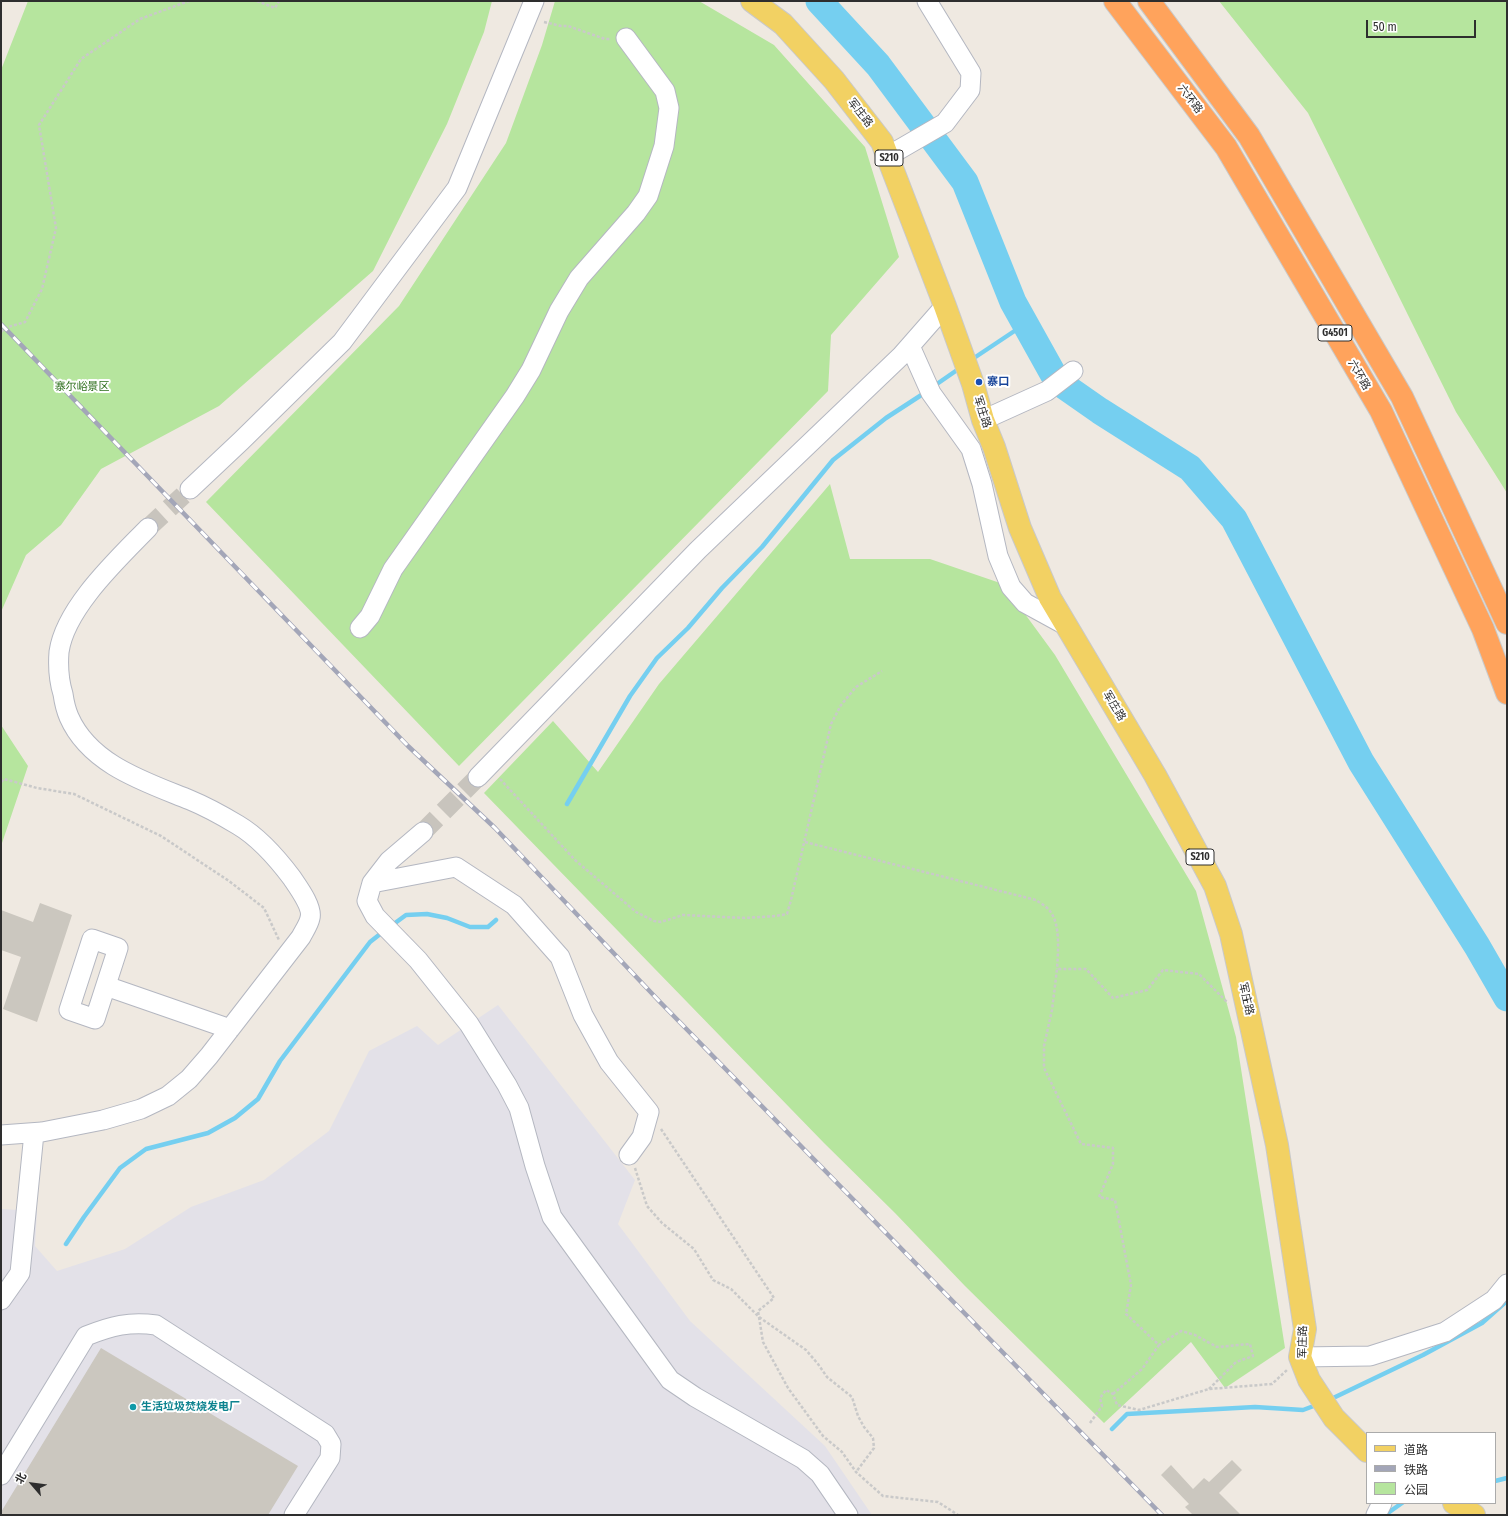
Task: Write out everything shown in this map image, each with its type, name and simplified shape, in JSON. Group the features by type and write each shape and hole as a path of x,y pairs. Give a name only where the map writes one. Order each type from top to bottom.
{"highway":[{"name":"六环路","path":"1115,1 1226,147 1381,412 1483,630 1507,693"},
{"name":"G4501","path":"1149,1 1249,136 1402,397 1507,623"}],"main road":[{"name":"军庄路","path":"752,1 783,24 834,80 882,142 966,364 983,420 994,447 1020,528 1050,598 1155,775 1215,886 1231,934 1277,1145 1305,1329 1300,1357 1309,1380 1334,1418 1366,1450"},
{"path":"1456,1504 1474,1515"}],"street":[{"path":"888,156 945,123 970,90 971,73 927,1"},
{"path":"190,488 246,436 342,342 457,188 531,9"},
{"path":"360,628 370,616 394,570 515,396 531,370 559,311 579,278 636,213 648,196 664,146 669,108 665,91 626,38"},
{"path":"483,772 698,550 902,355 945,306"},
{"path":"910,346 931,393 971,449 982,484 998,556 1011,587 1025,603 1067,626"},
{"path":"983,420 1047,391 1073,371"},
{"path":"1,1135 34,1133 103,1120 141,1109 168,1096 189,1079 230,1029 301,937 311,917 306,898 278,860 266,847 240,826 192,801 138,779 101,756 89,746 70,718 60,685 59,668 59,651 65,633 72,617 96,584 148,528"},
{"path":"424,832 389,861 372,883 367,900 375,916 418,960 470,1024 507,1085 519,1108 535,1166 552,1217 670,1380 695,1397 803,1459 820,1474 848,1515"},
{"path":"372,883 456,868 514,905 560,957 583,1015 609,1062 650,1112 642,1137 629,1155"},
{"path":"106,986 230,1029"},
{"path":"1,1300 20,1273 25,1210 34,1133"},
{"path":"1300,1357 1370,1356 1445,1332 1494,1300 1507,1284"},
{"path":"1,1474 86,1336 108,1327 141,1322 156,1325 325,1434 332,1444 330,1458 294,1515"},
{"path":"1376,1515 1382,1504"}],"path":[{"path":"1,332 6,328 25,322 42,289 56,228 40,125 81,59 140,19 189,1"},
{"path":"257,1 275,8 279,1"},
{"path":"531,9 560,26 568,26 605,39 626,38"},
{"path":"483,772 574,860 636,912 654,921 661,922 682,915 745,918 787,914 805,842 831,724 841,705 856,687 882,671"},
{"path":"1,782 4,779 37,788 74,794 161,836 229,881 264,908 287,956"},
{"path":"805,842 1036,900 1050,910 1059,938 1052,1010 1044,1046 1044,1068 1081,1144 1113,1148 1113,1164 1099,1196 1115,1200 1131,1285 1126,1314 1159,1344"},
{"path":"1057,969 1086,969 1113,998 1147,990 1163,970 1199,974 1234,1008 1247,1006"},
{"path":"650,1112 774,1298 758,1311 763,1342 788,1388 822,1436 842,1452 856,1472 883,1496 938,1502 958,1515"},
{"path":"629,1155 635,1167 647,1206 662,1223 694,1249 713,1280 731,1289 759,1317 806,1350 827,1377 852,1397 858,1416 864,1427 873,1438 874,1448 856,1472"},
{"path":"1113,1394 1142,1369 1159,1344 1181,1331 1195,1335 1217,1347 1250,1344 1253,1356 1236,1362 1209,1389"},
{"path":"1090,1423 1102,1406 1100,1398 1106,1390 1113,1394 1116,1405 1139,1410 1209,1389 1272,1384 1300,1357"}],"shaded area":[{"path":"498,1005 635,1180 618,1224 690,1321 825,1446 872,1515 1,1515 1,1209 37,1211 35,1246 57,1271 125,1249 191,1207 264,1180 329,1131 369,1051 417,1026 438,1045"}],"green space":[{"name":"寨尔峪景区","path":"28,1 492,1 484,32 447,124 373,271 219,406 101,469 61,525 26,555 1,612 1,70"},
{"path":"555,1 699,1 774,45 865,147 899,257 831,335 828,391 459,766 206,502 399,306 506,143 542,45"},
{"path":"1219,1 1507,1 1507,493 1456,412 1308,113"},
{"path":"830,484 850,559 930,559 1003,584 1055,655 1196,891 1236,1037 1285,1348 1225,1388 1191,1342 1104,1423 965,1286 895,1213 824,1143 484,793 553,721 598,772 659,684"},
{"path":"1,725 28,766 1,846"}],"building":[{"path":"40,903 72,915 37,1022 3,1009 21,957 1,950 1,910 33,922"},
{"name":"生活垃圾焚烧发电厂","path":"101,1348 298,1466 268,1515 1,1515 1,1512"},
{"path":"1232,1460 1242,1470 1219,1493 1241,1515 1193,1515 1185,1507 1189,1504 1161,1475 1171,1465 1193,1489 1204,1478 1209,1482"}],"waterway":[{"path":"819,1 878,65 965,182 1013,302 1057,381 1100,411 1190,468 1234,519 1361,762 1477,946 1507,998"},
{"path":"971,360 1025,324"},
{"path":"934,386 960,368"},
{"path":"567,804 630,696 657,658 688,628 722,588 762,547 833,460 886,418 926,392"},
{"path":"391,926 406,915 427,914 447,918 470,927 488,927 496,920"},
{"path":"66,1244 120,1168 146,1149 208,1133 235,1118 258,1099 280,1061 370,942 384,931"},
{"path":"1329,1400 1423,1355 1482,1323 1507,1301"},
{"path":"1112,1429 1127,1414 1255,1407 1303,1410 1319,1404"},
{"path":"1496,1481 1507,1478"},
{"path":"1385,1515 1401,1504"}],"tunnel":[{"path":"148,528 190,489"},
{"path":"423,832 478,777"}],"railway":[{"path":"1,324 408,746 495,828 660,1002 1162,1515"}],"place":[{"name":"寨口","path":"979,382"},
{"name":"生活垃圾焚烧发电厂","path":"133,1407"}]}
